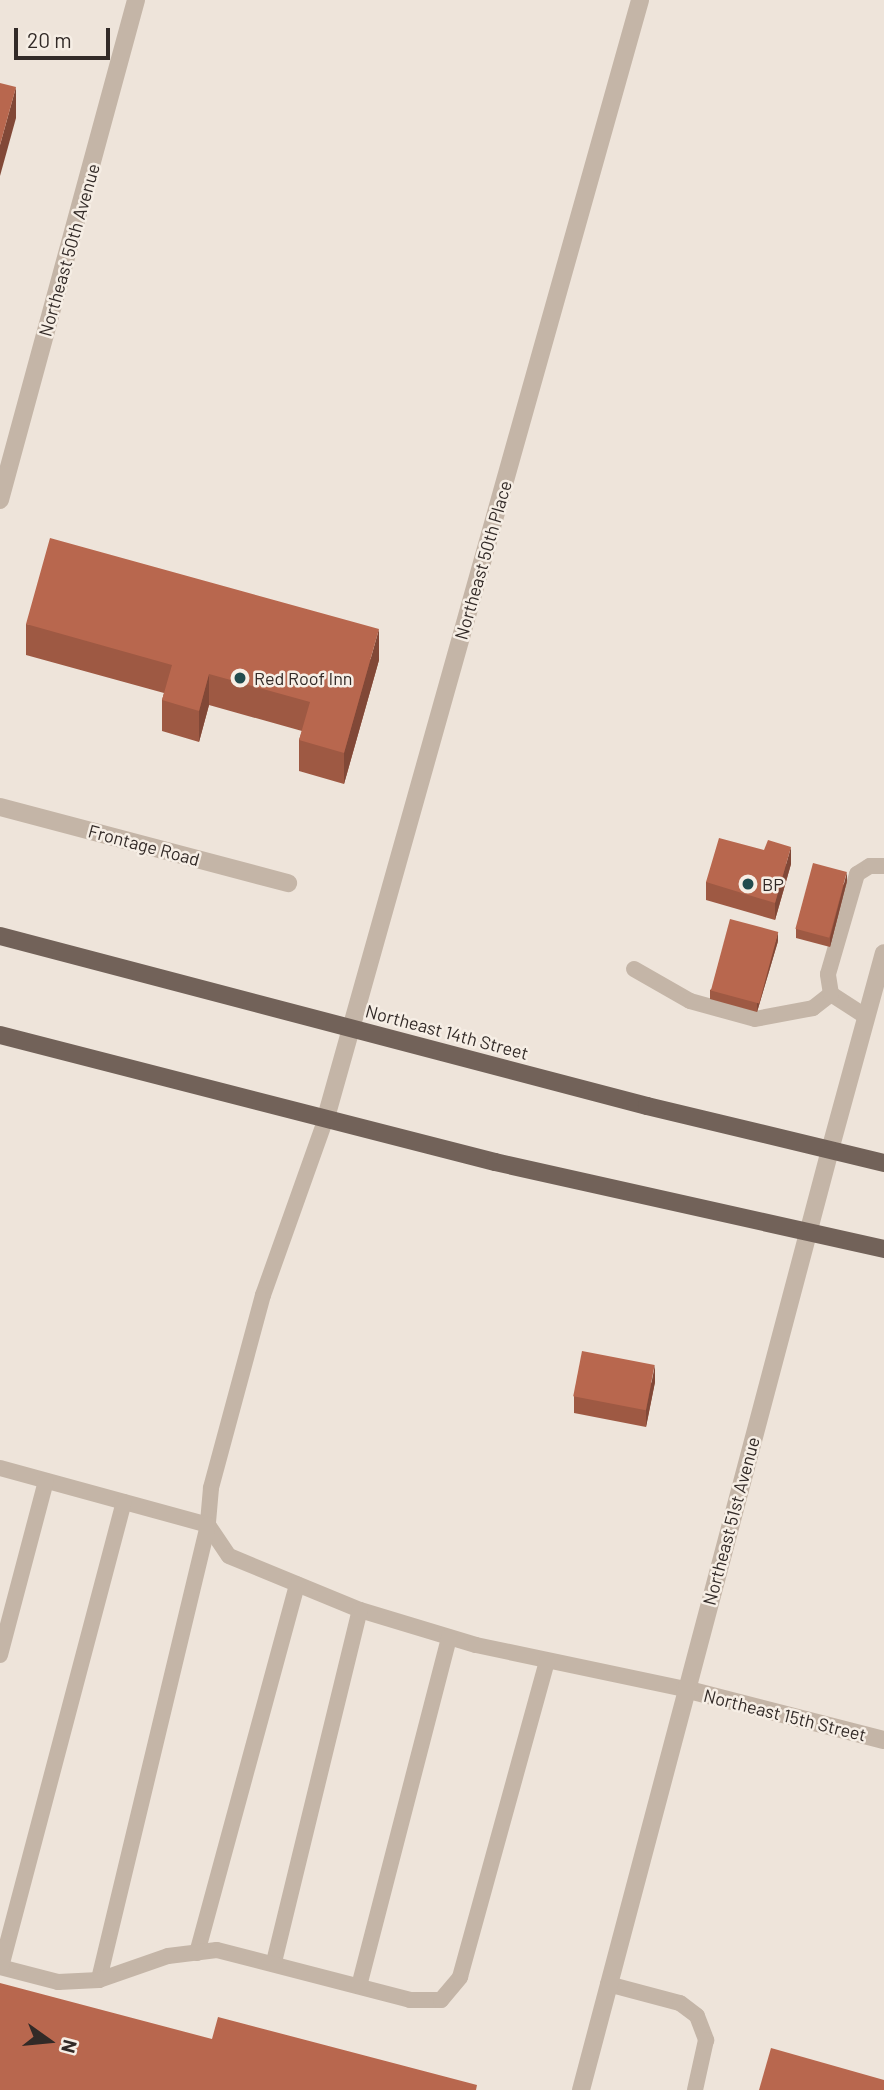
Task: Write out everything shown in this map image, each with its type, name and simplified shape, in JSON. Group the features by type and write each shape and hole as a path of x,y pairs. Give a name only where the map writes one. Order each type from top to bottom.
{"main road":[{"name":"Northeast 14th Street","path":"0,936 351,1029 884,1163"},
{"path":"0,1035 325,1121 884,1249"}],"street":[{"name":"Northeast 50th Avenue","path":"0,500 136,0"},
{"name":"Northeast 50th Place","path":"325,1121 640,0"},
{"name":"Frontage Road","path":"0,807 288,883"},
{"name":"Northeast 51st Avenue","path":"581,2090 685,1689 884,953"},
{"name":"Northeast 15th Street","path":"685,1689 884,1740"}],"lane":[{"path":"865,1017 831,994 828,974 850,889 857,874 870,866 884,866"},
{"path":"634,969 690,1001 755,1019 813,1007 831,994"},
{"path":"99,1980 208,1525 211,1488 263,1295 325,1121"},
{"path":"0,1468 208,1525 229,1556 360,1610 449,1637 547,1661 685,1689"},
{"path":"0,1655 4,1626 46,1481"},
{"path":"124,1502 1,1967 58,1982 99,1980 168,1956 217,1950 274,1962 410,2000 441,2000 460,1977 547,1661"},
{"path":"197,1953 298,1584"},
{"path":"274,1962 360,1610"},
{"path":"359,1986 449,1637"},
{"path":"608,1984 680,2003 697,2016 706,2040 695,2090"}],"building":[{"path":"0,83 16,87 0,145"},
{"name":"Red Roof Inn","path":"50,538 379,629 344,753 299,740 310,702 209,674 199,711 162,700 172,665 26,624"},
{"name":"BP","path":"719,838 764,850 768,840 791,847 775,903 706,882"},
{"path":"813,863 847,872 829,938 795,929"},
{"path":"730,919 778,932 759,1003 711,990"},
{"path":"582,1351 655,1365 646,1410 573,1396"},
{"path":"0,1983 212,2039 218,2017 477,2085 476,2090 0,2090"},
{"path":"771,2048 884,2080 884,2090 759,2090"}],"place":[{"name":"Red Roof Inn","path":"240,678"},
{"name":"BP","path":"748,884"}]}
